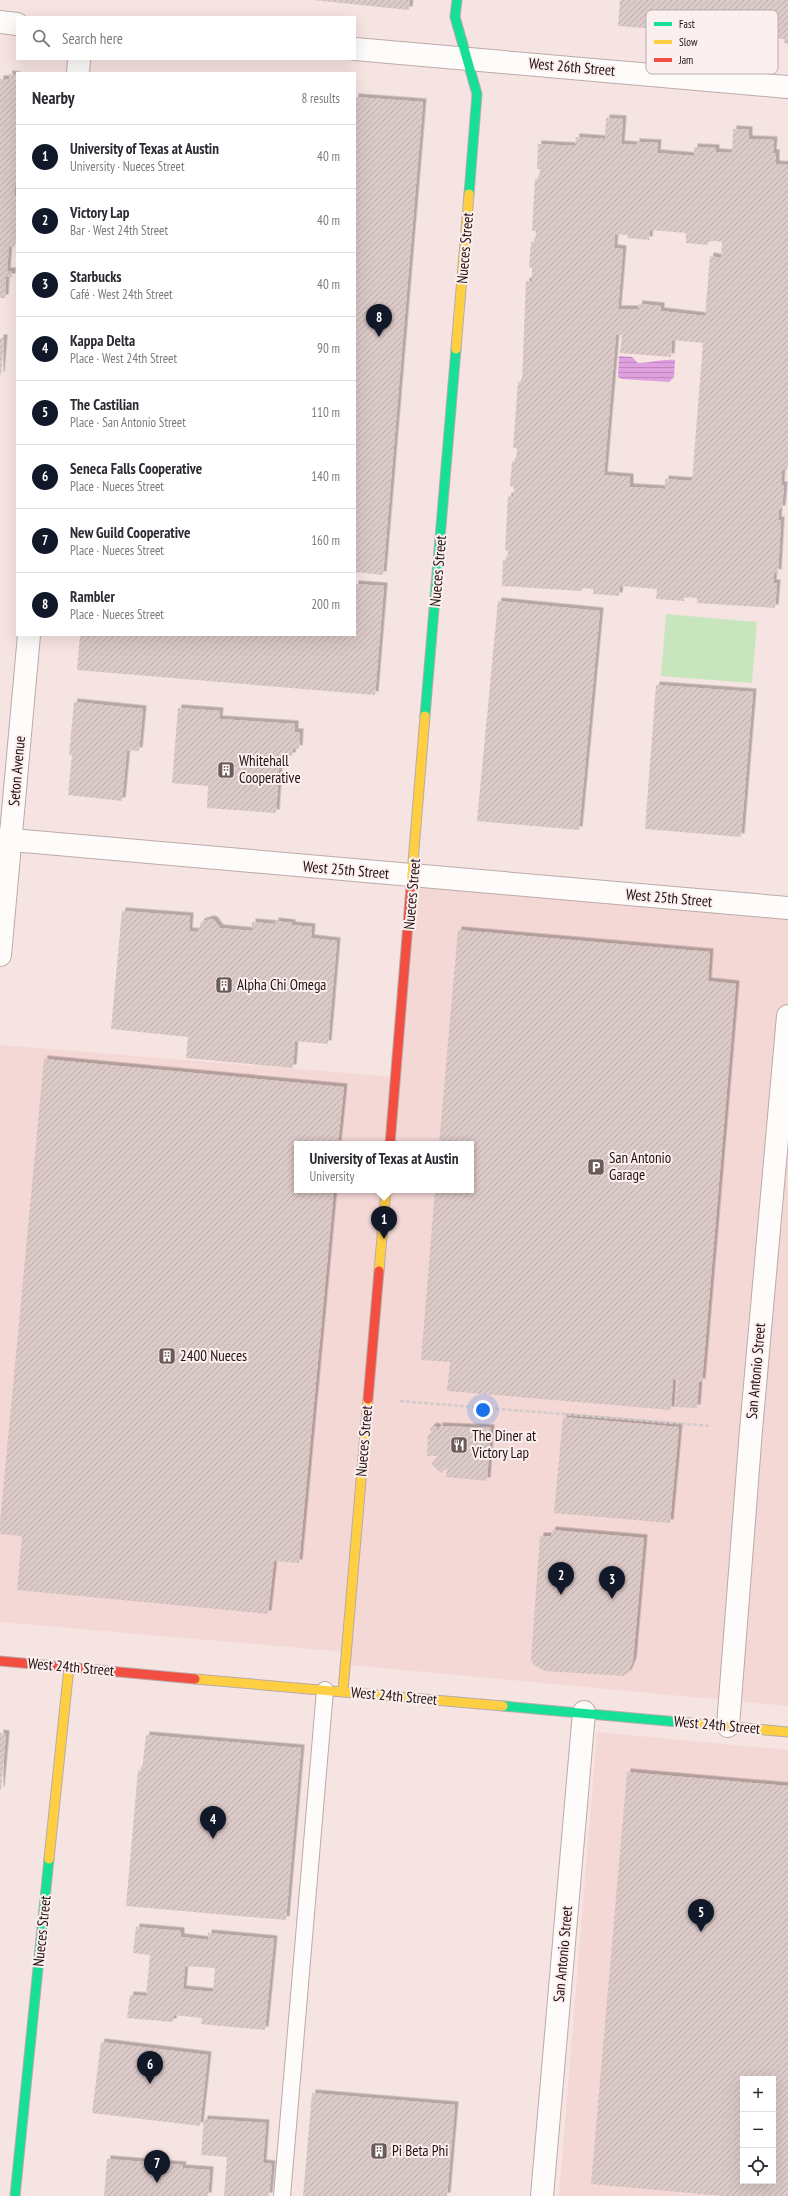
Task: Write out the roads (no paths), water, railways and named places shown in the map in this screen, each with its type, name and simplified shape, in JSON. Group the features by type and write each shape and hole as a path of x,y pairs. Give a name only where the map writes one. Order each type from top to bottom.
{"street":[{"name":"Nueces Street","path":"390,1141 477,94 468,58 455,17 457,0"},
{"path":"0,22 16,24"},
{"name":"West 26th Street","path":"356,49 788,87"},
{"path":"78,72 79,60"},
{"name":"Seton Avenue","path":"0,955 5,840 29,636"},
{"name":"West 25th Street","path":"5,840 788,908"},
{"name":"San Antonio Street","path":"728,1726 751,1430 788,1016"},
{"name":"Nueces Street","path":"343,1691 386,1193"},
{"name":"West 24th Street","path":"0,1661 584,1712 788,1732"},
{"name":"Nueces Street","path":"15,2196 69,1667"},
{"name":"San Antonio Street","path":"542,2196 584,1712"}],"lane":[{"path":"282,2196 325,1690"}],"place":[{"name":"Rambler","path":"379,337"},
{"name":"Whitehall Cooperative","path":"226,770"},
{"name":"Alpha Chi Omega","path":"224,985"},
{"name":"San Antonio Garage","path":"596,1167"},
{"name":"University of Texas at Austin","path":"384,1239"},
{"name":"2400 Nueces","path":"167,1356"},
{"name":"The Diner at Victory Lap","path":"459,1445"},
{"name":"Victory Lap","path":"561,1595"},
{"name":"Starbucks","path":"612,1599"},
{"name":"Kappa Delta","path":"213,1839"},
{"name":"The Castilian","path":"701,1932"},
{"name":"Seneca Falls Cooperative","path":"150,2084"},
{"name":"Pi Beta Phi","path":"379,2151"},
{"name":"New Guild Cooperative","path":"157,2183"}]}
